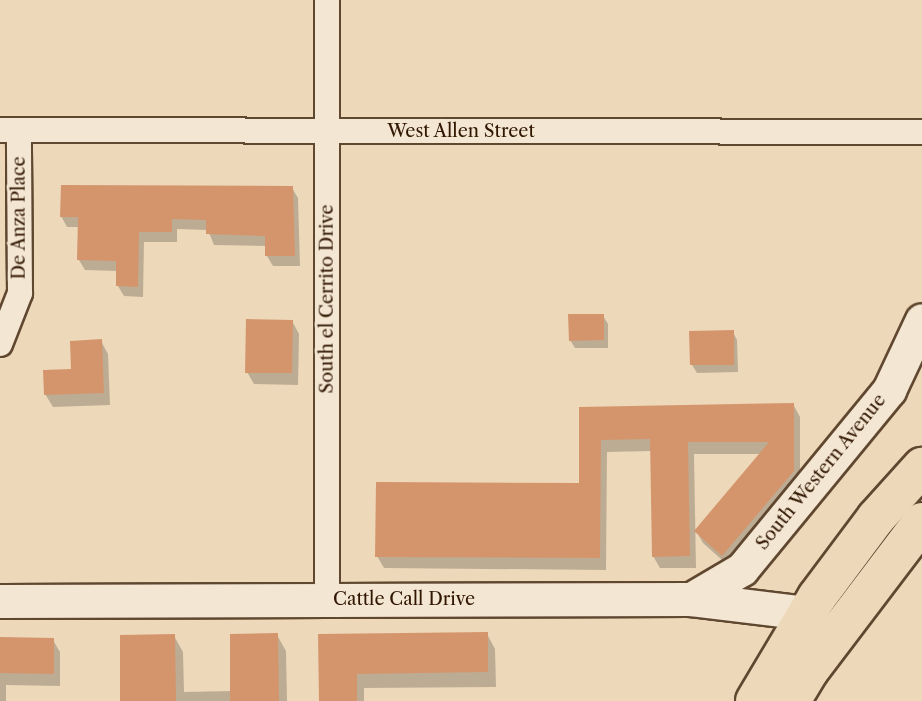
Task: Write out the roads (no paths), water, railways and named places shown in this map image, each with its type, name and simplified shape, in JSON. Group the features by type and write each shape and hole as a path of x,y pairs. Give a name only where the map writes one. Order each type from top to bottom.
{"highway":[{"path":"755,701 807,612 876,518 922,467"},
{"path":"791,701 809,671 905,540 922,522"}],"street":[{"name":"South el Cerrito Drive","path":"327,0 327,598"},
{"name":"West Allen Street","path":"9,130 922,132"},
{"name":"De Anza Place","path":"0,344 20,293 9,130"},
{"name":"South Western Avenue","path":"691,599 742,569 759,549 889,390 922,320"},
{"name":"Cattle Call Drive","path":"0,601 691,599 807,612"}]}
